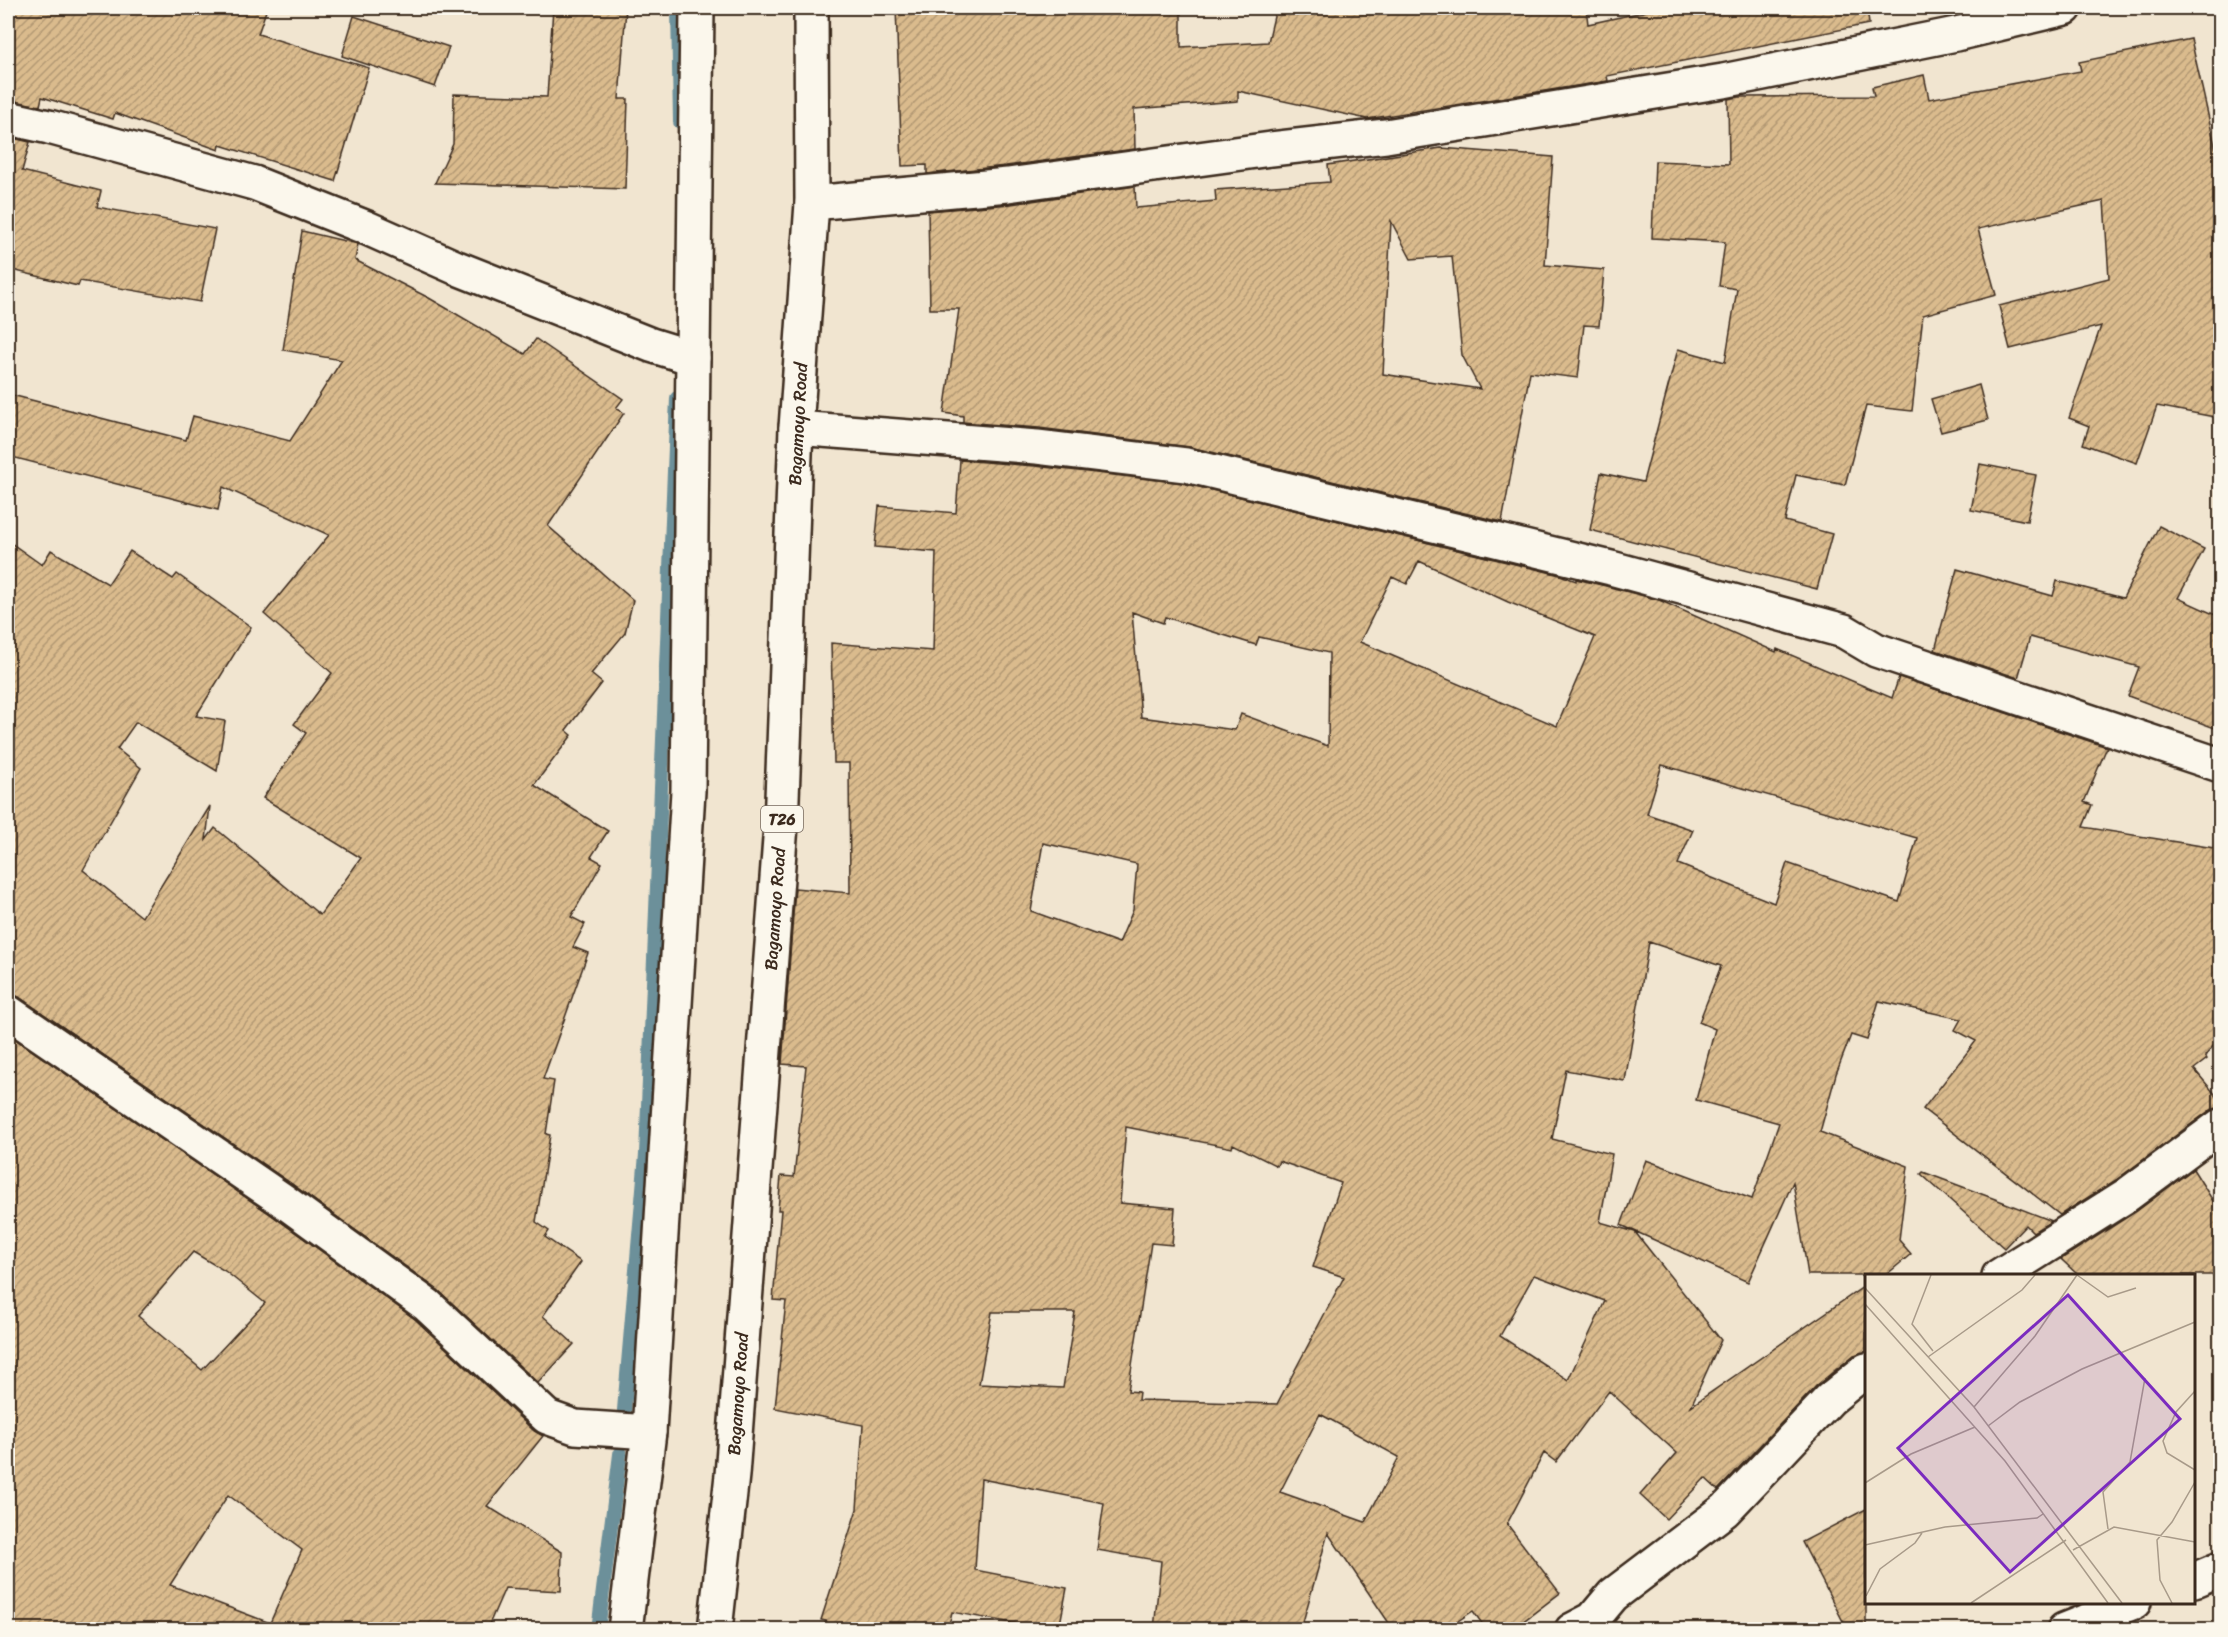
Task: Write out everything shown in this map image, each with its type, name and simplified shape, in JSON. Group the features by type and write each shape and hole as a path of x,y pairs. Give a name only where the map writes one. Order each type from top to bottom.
{"main road":[{"path":"625,1629 649,1432 688,791 697,8"},
{"name":"Bagamoyo Road","path":"715,1629 732,1475 781,825 796,428 812,203 811,8"},
{"path":"812,203 1008,185 1271,149 1386,136 1723,81 1956,34 2065,8"},
{"path":"8,118 254,183 367,228 457,268 651,345 693,358"},
{"path":"796,428 1037,447 1186,465 1300,491 1611,568 1844,631 1876,650 2220,765"},
{"path":"8,1012 281,1199 427,1305 547,1417 575,1427 649,1432"},
{"path":"2001,1274 2127,1196 2220,1126"},
{"path":"1572,1629 1593,1619 1612,1595 1725,1510 1830,1399 1865,1371"},
{"path":"2195,1579 2220,1569"},
{"path":"2064,1629 2129,1604"}],"building":[{"path":"8,8 267,8 258,34 369,68 335,181 220,145 219,150 115,113 113,119 42,97 40,106 8,100"},
{"path":"553,8 626,8 619,99 628,99 625,189 435,183 453,144 454,94 547,97"},
{"path":"896,8 1181,8 1181,47 1268,42 1276,8 1586,8 1588,24 1661,8 1867,8 1869,24 1607,76 1608,81 1367,119 1238,91 1238,101 1134,109 1135,149 927,174 927,165 902,166"},
{"path":"354,16 449,47 435,87 342,56"},
{"path":"2191,39 2220,168 2220,418 2157,406 2137,463 2083,444 2089,426 2069,418 2101,326 2010,349 1999,306 2109,278 2104,201 1978,229 1996,295 1923,315 1912,411 1866,406 1845,485 1796,475 1785,521 1832,534 1817,589 1590,530 1601,473 1643,482 1678,349 1725,362 1737,289 1719,286 1725,242 1652,238 1655,161 1729,164 1728,99 1874,96 1872,87 1924,75 1929,99 2081,71 2079,62"},
{"path":"8,137 30,142 22,171 101,191 97,207 215,229 200,302 80,281 78,286 8,269"},
{"path":"1441,148 1553,157 1545,265 1604,270 1599,326 1584,325 1578,378 1530,372 1502,522 1190,447 1039,428 963,422 963,416 944,413 959,309 930,309 928,211 1011,204 1135,186 1136,208 1216,201 1215,190 1330,182 1328,165","holes":["1391,221 1411,259 1452,256 1462,355 1480,389 1383,374"]},
{"path":"302,231 358,244 355,260 429,298 525,354 536,339 623,399 616,408 624,413 548,526 633,600 625,633 591,674 602,683 566,730 572,735 534,785 608,831 591,857 602,863 571,917 585,924 573,947 588,953 543,1079 554,1081 546,1134 550,1135 536,1222 549,1231 545,1237 581,1262 543,1316 574,1344 538,1383 438,1290 292,1184 19,997 8,994 8,541 42,565 51,550 108,584 130,551 173,579 177,574 251,627 196,716 225,721 217,771 136,722 117,749 141,768 83,870 142,917 210,806 206,840 215,828 320,915 361,858 263,798 306,733 294,724 332,673 264,614 329,535 223,487 218,510 8,456 8,394 186,440 193,416 290,441 342,360 283,350"},
{"path":"1979,385 1988,420 1941,432 1931,399"},
{"path":"960,460 1183,483 1659,600 1776,652 1777,649 1892,698 1899,677 2107,747 2084,802 2092,805 2083,827 2220,849 2220,1038 2205,1056 2207,1059 2194,1069 2220,1100 2220,1108 2209,1111 2116,1180 2060,1215 1923,1109 1976,1041 1955,1030 1961,1019 1879,1001 1867,1040 1851,1035 1836,1074 1820,1132 1908,1166 1899,1240 1911,1254 1887,1274 1808,1275 1793,1182 1748,1282 1621,1225 1646,1160 1752,1199 1779,1123 1696,1100 1715,1029 1699,1022 1721,966 1649,942 1625,1081 1566,1070 1552,1139 1612,1154 1600,1222 1635,1232 1721,1340 1691,1406 1865,1286 1865,1352 1854,1355 1816,1386 1718,1490 1705,1478 1666,1519 1640,1495 1677,1453 1609,1391 1556,1462 1544,1453 1507,1524 1560,1593 1513,1629 1486,1629 1473,1611 1446,1629 1393,1629 1328,1533 1301,1629 1154,1629 1161,1561 1097,1550 1104,1503 981,1479 975,1570 1067,1588 1059,1629 1046,1629 952,1612 948,1629 823,1629 826,1621 821,1620 857,1509 863,1425 775,1408 786,1301 773,1300 781,1210 778,1210 781,1176 794,1177 806,1066 782,1064 795,888 850,893 849,763 834,763 831,643 933,651 936,552 875,547 879,506 956,513","holes":["1419,561 1508,602 1595,637 1557,726 1360,642 1392,577 1407,584","1132,612 1163,623 1165,617 1256,645 1259,637 1329,653 1328,746 1241,714 1235,730 1141,717","1662,765 1917,838 1899,902 1787,863 1774,903 1678,864 1693,830 1647,814","1043,843 1137,864 1133,910 1119,943 1031,911","1126,1127 1232,1148 1233,1144 1277,1166 1279,1161 1341,1183 1313,1267 1344,1277 1277,1404 1138,1400 1139,1392 1128,1391 1151,1243 1172,1245 1175,1208 1120,1203","1534,1275 1605,1301 1568,1380 1500,1336","992,1312 1075,1312 1063,1388 979,1384","1320,1414 1399,1457 1365,1522 1280,1492"]},
{"path":"1980,464 2036,475 2027,521 1971,510"},
{"path":"2159,526 2204,549 2178,598 2220,617 2220,730 2128,696 2139,667 2030,637 2018,678 1935,650 1957,569 2053,596 2057,581 2123,598"},
{"path":"8,1034 270,1214 415,1319 534,1431 543,1436 487,1506 562,1552 561,1591 505,1588 487,1629 8,1629","holes":["193,1252 225,1271 265,1303 202,1370 138,1316","228,1495 302,1550 270,1623 170,1585"]},
{"path":"2193,1169 2220,1212 2220,1275 2077,1274 2061,1259 2137,1211"},
{"path":"1923,1172 2052,1221 2033,1232 2026,1225 2004,1248 1921,1174"},
{"path":"1865,1510 1866,1629 1847,1629 1802,1542"}],"waterway":[{"path":"678,8 680,122"},
{"path":"624,1410 646,1154 677,398"},
{"path":"598,1630 620,1454"}]}
